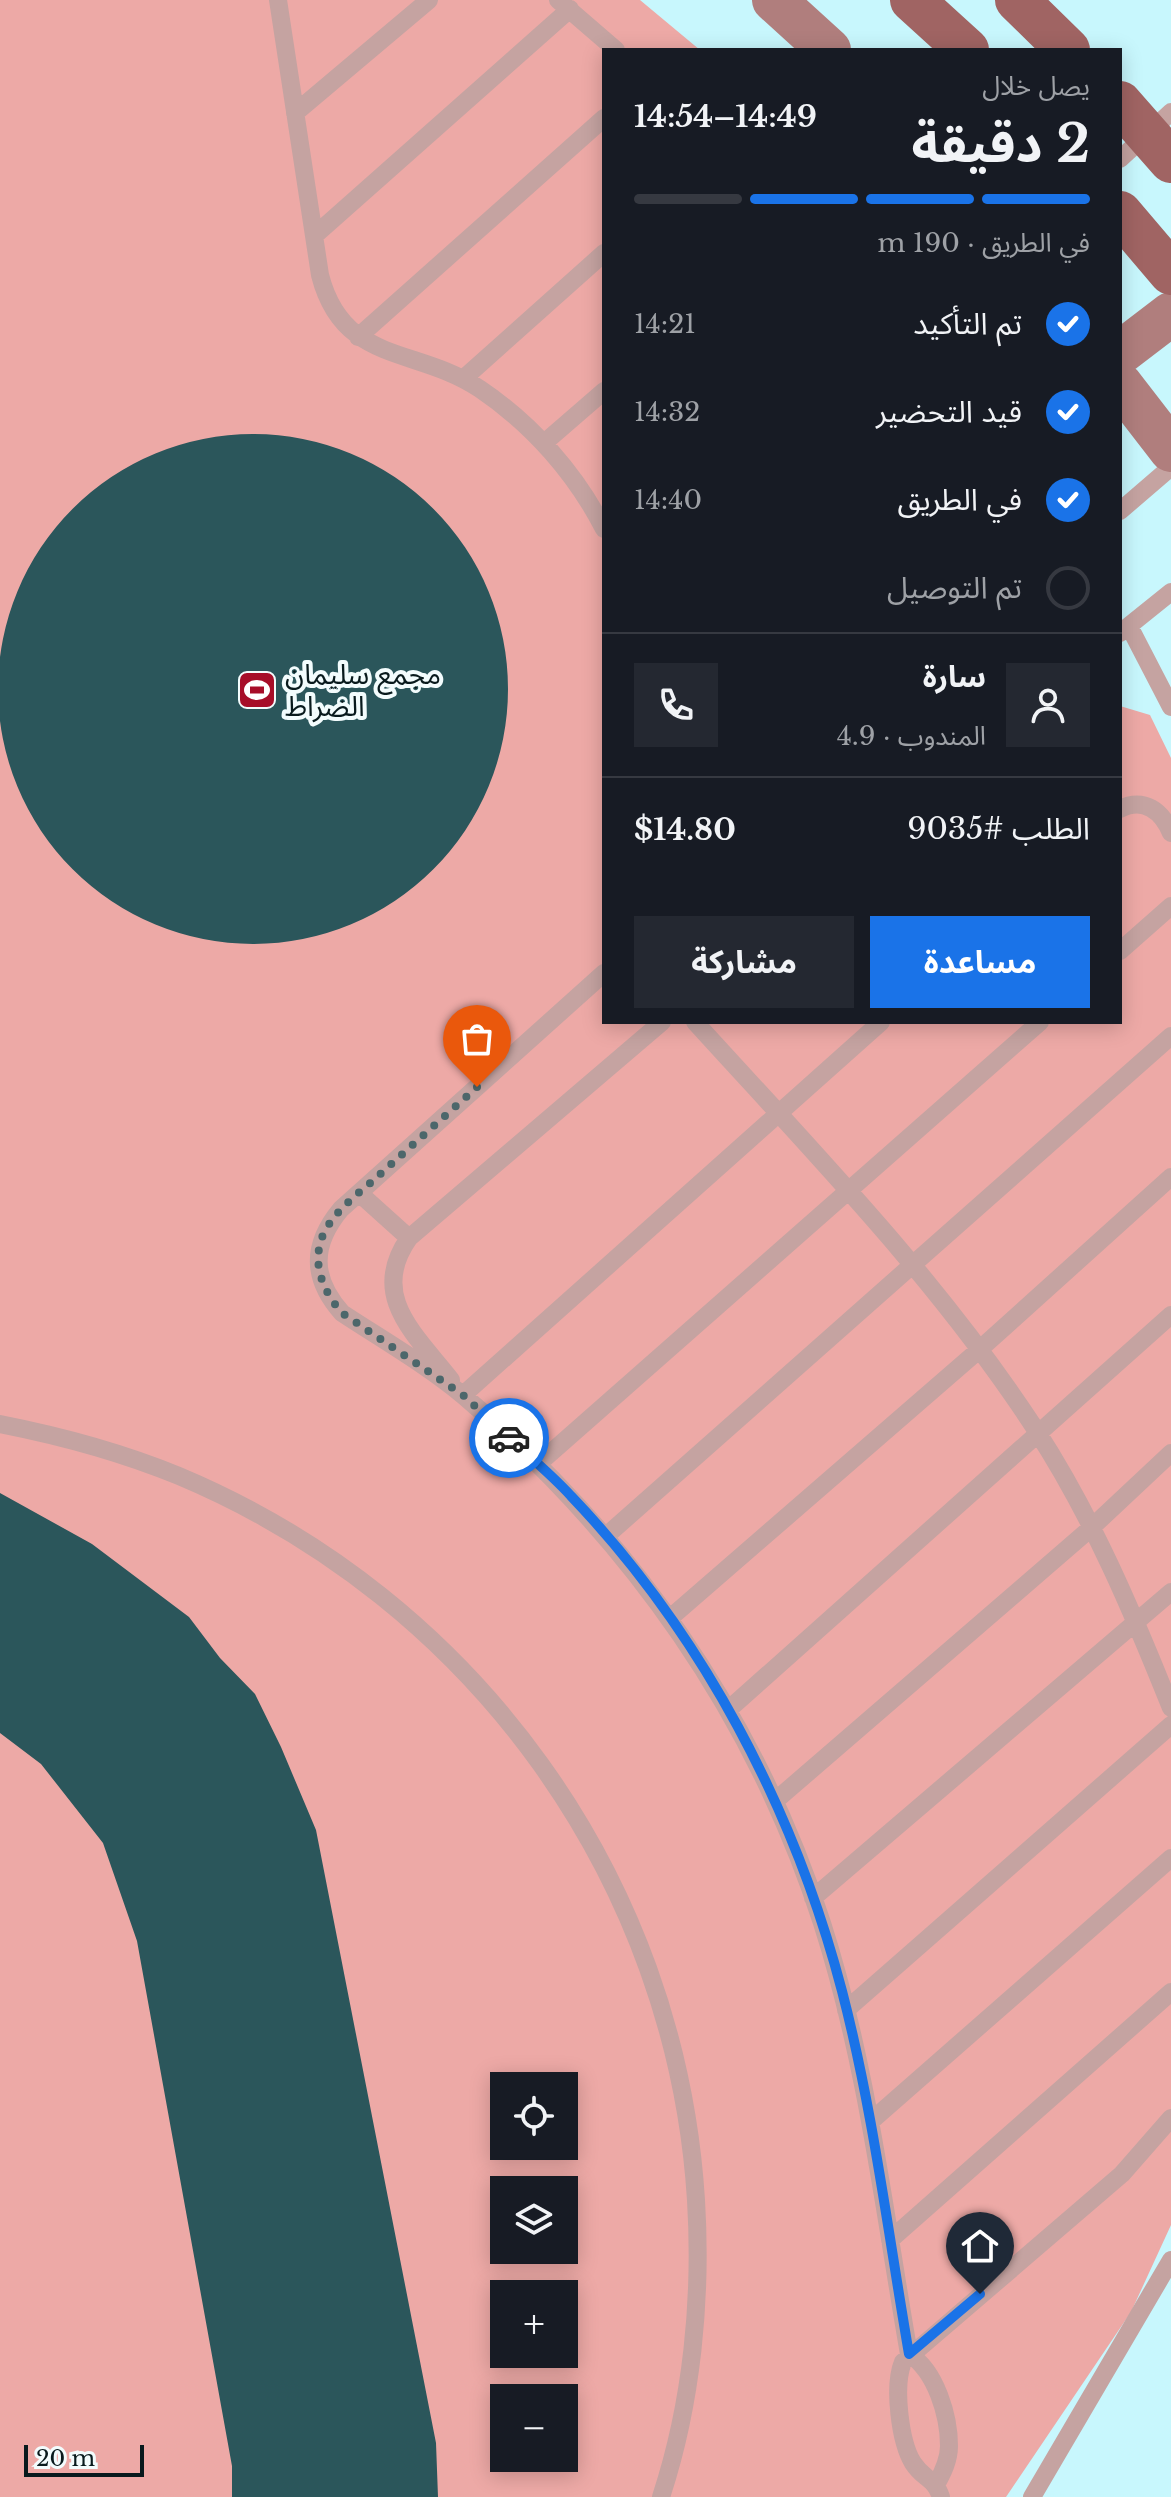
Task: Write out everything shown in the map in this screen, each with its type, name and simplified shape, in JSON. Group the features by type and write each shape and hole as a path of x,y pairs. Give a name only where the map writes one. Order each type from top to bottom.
{"main road":[{"path":"774,0 827,48"},
{"path":"912,0 965,48"},
{"path":"1017,0 1066,48"},
{"path":"1122,105 1171,161"},
{"path":"1122,215 1171,273"},
{"path":"1122,351 1171,314"}],"lane":[{"path":"278,0 325,293 343,324 375,347 448,370 510,411 566,469 602,524"},
{"path":"295,113 429,0"},
{"path":"314,236 564,5 614,48"},
{"path":"1122,157 1171,112"},
{"path":"358,337 602,120"},
{"path":"463,379 602,255"},
{"path":"544,443 602,393"},
{"path":"1122,509 1171,467"},
{"path":"1171,592 1124,630 1171,707"},
{"path":"1122,808 1137,804 1147,806 1164,818 1171,833"},
{"path":"1122,949 1171,906"},
{"path":"601,981 330,1222 322,1237 318,1270 323,1286 342,1313 463,1395 571,1495 670,1618 728,1710 775,1801 813,1898 846,2010 870,2122 909,2354 925,2367 930,2376 944,2418 949,2446 939,2490 912,2461 902,2425 897,2382 903,2362 909,2354 1122,2174 1171,2118"},
{"path":"697,1024 914,1265 980,1349 1037,1433 1091,1528 1137,1622 1171,1708"},
{"path":"463,1395 879,1024"},
{"path":"538,1464 1038,1024"},
{"path":"463,1395 403,1319 395,1303 392,1286 398,1252 409,1238 648,1026"},
{"path":"606,1536 1171,1036"},
{"path":"670,1618 980,1349 1171,1177"},
{"path":"359,1193 409,1238"},
{"path":"728,1710 1171,1315"},
{"path":"0,1424 117,1453 177,1475 282,1527 347,1570 398,1609 464,1671 531,1750 568,1803 601,1859 629,1918 652,1978 671,2040 685,2103 694,2167 698,2231 697,2296 691,2360 680,2424 661,2497"},
{"path":"775,1801 1091,1528 1171,1453"},
{"path":"813,1898 1171,1592"},
{"path":"846,2010 1171,1725"},
{"path":"870,2122 1171,1858"},
{"path":"890,2240 1171,1992"},
{"path":"1032,2497 1171,2260"}],"shaded area":[{"path":"0,0 640,0 698,48 602,48 602,1024 1122,1024 1122,707 1150,715 1171,758 1171,2225 1131,2312 1006,2497 0,2497"}],"building":[{"path":"228,435 278,435 327,445 373,464 415,492 450,527 478,569 497,615 507,664 507,714 497,763 478,809 450,851 415,886 373,914 327,933 278,943 228,943 179,933 133,914 91,886 56,851 28,809 9,763 -1,714 -1,664 9,615 28,569 56,527 91,492 133,464 179,445"},
{"path":"0,1493 92,1544 189,1617 220,1658 255,1694 281,1747 316,1830 436,2443 438,2497 232,2497 232,2466 137,1941 103,1843 41,1764 0,1733"}],"way so far":[{"path":"477,1087 341,1209 322,1237 318,1270 331,1301 342,1313 463,1395 509,1438"}],"place":[{"name":"مجمع سليمان الضراط","path":"257,690"}],"route":[{"path":"509,1438 571,1495 670,1618 728,1710 775,1801 822,1923 842,1992 870,2122 909,2354 980,2294"}]}
